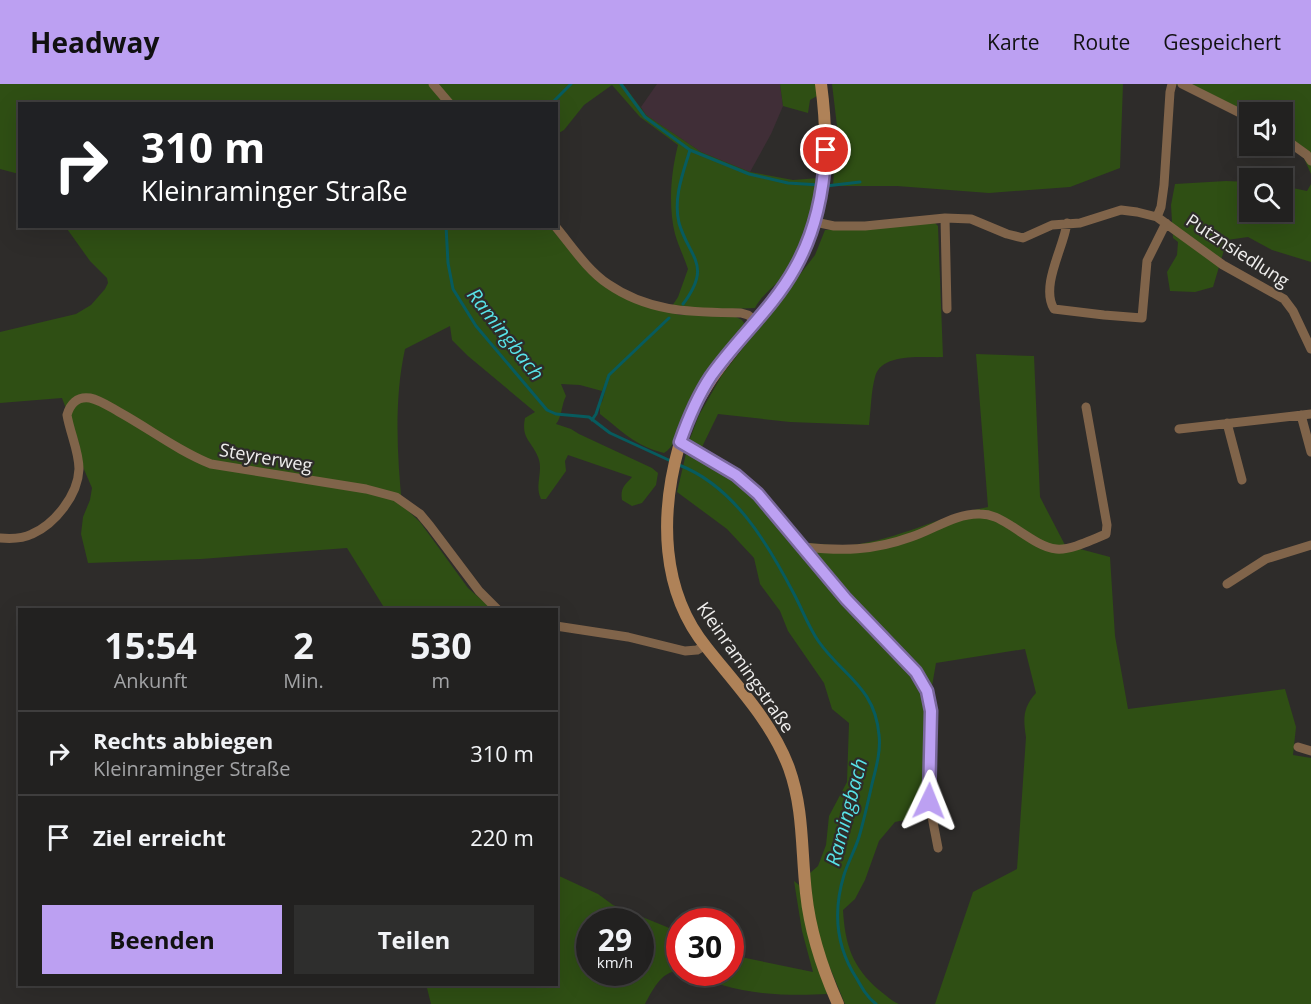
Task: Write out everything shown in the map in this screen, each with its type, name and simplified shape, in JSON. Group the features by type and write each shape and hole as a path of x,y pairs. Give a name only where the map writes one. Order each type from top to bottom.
{"main road":[{"name":"Kleinramingstraße","path":"821,84 826,132 824,185 815,222 795,269 784,286 712,375 700,394 679,445 669,487 666,527 670,568 687,619 704,646 759,713 782,750 789,768 800,810 805,889 812,933 838,1004"}],"street":[{"path":"434,84 448,102"},
{"path":"1067,223 1052,282 1051,301 1054,309 1142,318 1147,261 1161,220 1172,84"},
{"path":"1182,84 1239,112"},
{"path":"1293,144 1310,156"},
{"name":"Putznsiedlung","path":"815,222 834,226 866,226 945,218 971,219 1023,238 1052,225 1080,223 1121,210 1137,212 1161,220 1223,265 1284,298 1293,310 1311,349"},
{"path":"945,218 946,309"},
{"path":"557,228 592,270 607,284 636,299 673,311 741,312 756,321"},
{"name":"Steyrerweg","path":"0,538 21,538 32,534 45,526 65,505 73,489 79,468 67,415 74,401 90,398 135,420 192,456 211,464 253,473 366,489 396,497 420,514 478,591 496,608"},
{"path":"802,547 834,550 870,549 911,537 967,514 983,513 998,518 1043,548 1057,551 1076,547 1106,534 1107,525 1086,407"},
{"path":"1179,429 1306,414 1311,452"},
{"path":"1227,423 1242,480"},
{"path":"679,445 736,475 758,494 846,599 916,672 927,691 931,711 929,801 938,848"},
{"path":"1227,584 1266,559 1311,545"},
{"path":"558,626 628,637 684,651 697,650 704,646"},
{"path":"1298,747 1311,751"}],"shaded area":[{"path":"657,84 780,84 783,106 750,172 701,152 646,115 641,107"}],"green space":[{"path":"0,84 623,84 646,115 701,152 750,172 793,180 819,178 816,202 803,241 785,274 761,298 755,308 705,310 672,306 678,297 688,269 675,234 671,201 672,178 678,145 640,117 612,85 584,105 564,130 558,133 558,102 18,102 18,174 0,169"},
{"path":"780,84 817,84 817,96 810,100 808,113 783,106"},
{"path":"832,84 1123,84 1120,168 1070,187 989,193 897,186 833,186 837,126"},
{"path":"1175,84 1311,84 1311,174 1303,156 1293,148 1293,102 1239,102 1239,117"},
{"path":"1239,182 1239,222 1293,222 1293,188 1307,191 1311,184 1311,262 1272,250 1248,237 1227,240 1213,287 1195,292 1170,291 1167,272 1177,255 1178,242 1173,238 1171,205 1175,184"},
{"path":"935,223 938,226 943,357 904,358 885,363 875,377 869,425 790,422 718,414 702,447 726,464 806,544 847,546 887,538 954,515 988,507 976,354 1034,356 1040,497 1065,545 1110,557 1115,636 1128,709 1285,689 1296,727 1293,755 1311,758 1311,1004 935,1004 973,892 1017,869 1026,737 1024,719 1026,708 1036,693 1025,649 936,663 932,686 935,724 932,783 934,808 919,817 895,822 879,841 865,880 855,899 843,910 848,944 856,964 879,990 899,1004 845,1004 823,951 814,919 810,873 818,866 826,845 829,816 847,782 849,723 832,709 824,683 788,631 780,611 760,584 754,558 727,529 677,492 689,441 699,415 722,375 815,255 825,230"},
{"path":"66,228 551,228 582,265 652,308 680,315 732,315 742,320 746,326 702,384 675,440 664,453 637,442 600,414 600,403 607,384 602,391 580,385 561,384 566,396 556,424 571,429 658,473 656,485 642,503 632,506 622,500 622,492 632,477 568,455 565,461 566,471 546,499 541,499 538,488 540,462 524,431 525,418 535,412 452,340 450,326 405,349 399,387 398,427 402,505 420,522 468,588 491,608 384,608 347,548 201,559 88,563 81,534 83,517 92,488 83,467 79,443 62,398 0,403 0,332 76,314 91,305 108,283 107,278 90,261"},
{"path":"558,875 598,894 620,908 576,908 576,986 654,986 654,922 666,927 666,976 654,988 645,1004 431,1004 426,986 558,986"},
{"path":"794,881 799,885 827,994 761,993 726,986 744,986 744,958 813,972 802,931"}],"waterway":[{"name":"Ramingbach","path":"553,102 571,84"},
{"name":"Ramingbach","path":"621,84 645,117 690,150 680,186 677,214 698,270 692,290 683,304"},
{"path":"690,150 749,174 788,183 820,185"},
{"path":"826,186 860,182"},
{"name":"Ramingbach","path":"446,228 448,263 453,289 476,326 547,410 556,414 589,417 610,433 673,462"},
{"name":"Ramingbach","path":"592,420 609,375 669,318"},
{"name":"Ramingbach","path":"679,465 717,487 747,519 773,556 819,642 865,693 871,705 879,735 878,760 859,837 844,875 838,902 838,928 850,967 863,989 876,1004"}],"route":[{"path":"826,150 823,189 815,222 795,269 770,304 712,375 691,411 680,442 716,461 758,494 846,599 916,672 927,691 931,711 929,801"}]}
